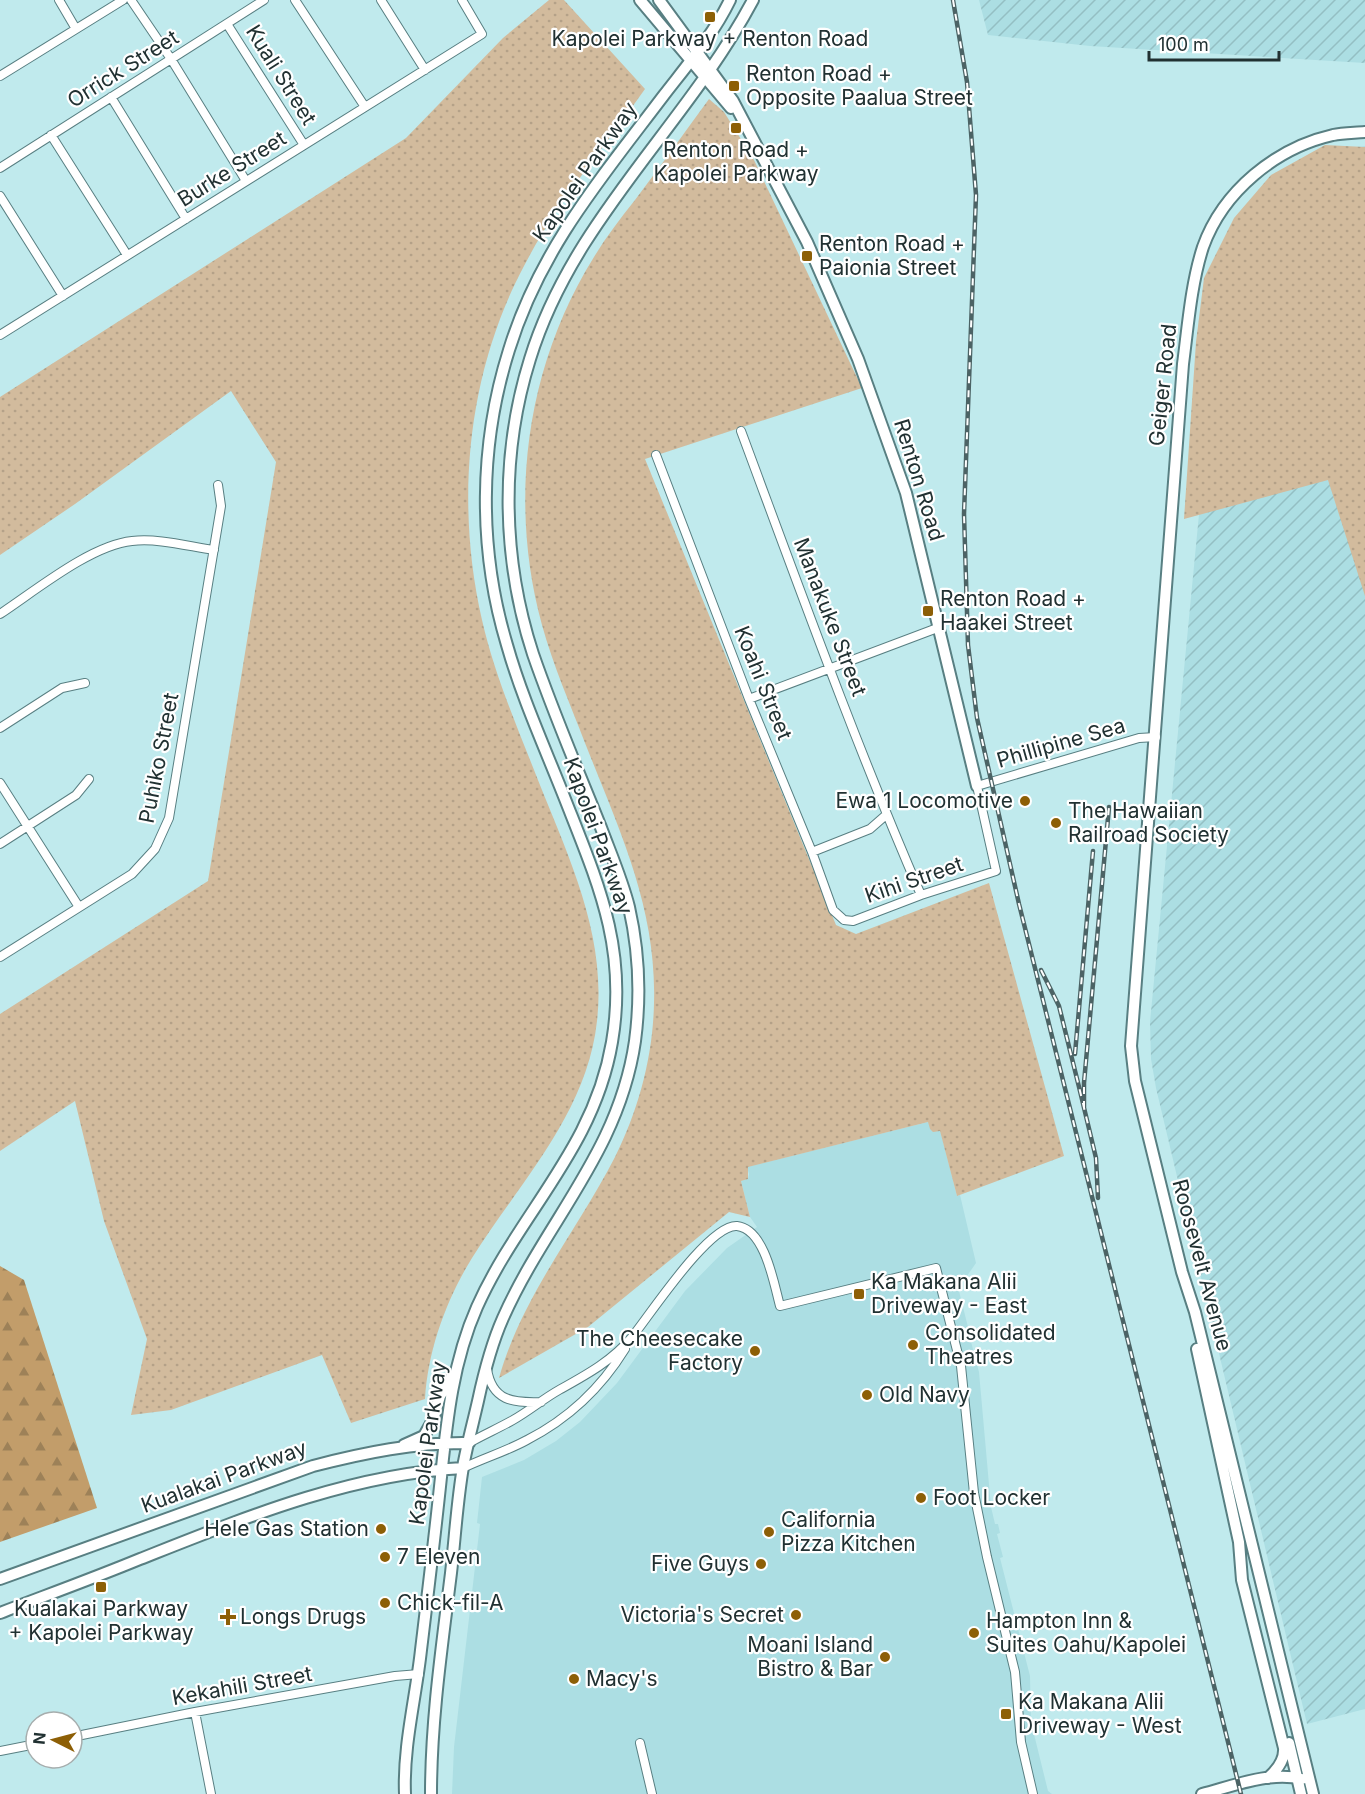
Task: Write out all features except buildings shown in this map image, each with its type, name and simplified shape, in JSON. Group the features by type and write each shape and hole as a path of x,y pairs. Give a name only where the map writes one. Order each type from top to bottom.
{"main road":[{"name":"Renton Road","path":"640,0 690,61 726,90 807,242 858,359 906,493 977,786"},
{"name":"Renton Road","path":"659,0 698,52 708,74"},
{"name":"Kapolei Parkway","path":"404,1794 442,1469 443,1443 456,1370 466,1333 480,1300 497,1268 572,1151 590,1116 608,1061 616,1003 614,947 601,892 512,664 494,593 488,545 486,496 489,448 495,407 516,328 535,282 559,238 586,197 698,52 730,0"},
{"name":"Kapolei Parkway","path":"431,1794 435,1706 463,1468 486,1364 511,1301 593,1164 611,1126 630,1067 638,1006 636,946 623,887 534,657 520,607 512,555 508,504 514,428 530,358 546,313 567,270 606,210 733,38 753,0"},
{"name":"Geiger Road","path":"1156,737 1183,364 1194,285 1204,246 1220,215 1242,186 1269,163 1301,146 1334,135 1365,132"},
{"name":"Roosevelt Avenue","path":"1156,737 1131,1056 1135,1081 1182,1272 1200,1335 1313,1794"},
{"path":"1182,1272 1219,1456 1297,1778 1298,1793"},
{"path":"394,1449 424,1436 433,1420 440,1396 456,1370"},
{"name":"Kualakai Parkway","path":"0,1579 313,1466 394,1449 443,1443 468,1443"},
{"path":"0,1613 226,1525 319,1493 442,1469 463,1468"},
{"path":"1239,1542 1242,1580 1284,1748 1283,1759 1268,1778"},
{"path":"1202,1794 1280,1776 1297,1778 1310,1783 1298,1793"}],"street":[{"path":"59,0 76,29"},
{"path":"2,72 123,0"},
{"path":"131,0 171,59 246,181"},
{"name":"Orrick Street","path":"0,168 264,0"},
{"path":"295,0 365,107"},
{"path":"381,0 425,70"},
{"name":"Burke Street","path":"0,335 482,34 462,0"},
{"name":"Kuali Street","path":"227,24 304,145"},
{"path":"111,97 186,219"},
{"path":"51,135 127,255"},
{"path":"0,196 63,296"},
{"name":"Manakuke Street","path":"741,432 886,815 921,895"},
{"name":"Koahi Street","path":"656,454 748,699 812,852 833,910 844,920"},
{"name":"Puhiko Street","path":"0,957 140,866 155,849 166,829 221,506 218,485"},
{"path":"0,614 94,552 112,545 148,540 214,550"},
{"path":"748,699 940,627"},
{"path":"0,728 62,688 85,683"},
{"name":"Phillipine Sea","path":"977,786 1139,738 1156,737"},
{"path":"0,844 76,795 89,779"},
{"path":"0,783 79,907"},
{"name":"Renton Road","path":"977,786 996,871"},
{"path":"812,852 870,829 886,815"},
{"name":"Kihi Street","path":"844,920 853,921 921,895 996,871"},
{"path":"463,1468 528,1440 569,1414 602,1383 631,1339 691,1260 718,1234 731,1227 746,1229 757,1239 771,1271 780,1306 936,1268 961,1366 974,1493 986,1554 1015,1672 1021,1742 1033,1794"},
{"path":"468,1443 513,1420 595,1371 631,1339"},
{"path":"486,1364 491,1382 502,1396 519,1402 542,1401"},
{"name":"Kekahili Street","path":"84,1735 195,1712 419,1674"},
{"path":"195,1712 212,1794"},
{"path":"640,1743 652,1794"},
{"path":"0,1751 24,1746"}],"shaded area":[{"path":"549,0 564,0 645,89 551,220 524,266 505,307 490,350 479,394 468,484 469,530 482,620 499,679 572,864 590,925 599,988 597,1021 591,1055 580,1087 565,1117 530,1175 472,1258 454,1291 434,1344 425,1399 351,1423 322,1355 171,1410 131,1415 147,1339 104,1221 75,1101 0,1151 0,1014 208,881 276,462 231,391 75,504 0,555 0,397 406,138 503,38"},
{"path":"979,0 1365,0 1365,63 1090,46 988,35"},
{"path":"709,99 724,112 754,160 862,388 645,459 836,925 856,934 989,883 1064,1156 957,1196 940,1131 933,1132 928,1122 748,1167 748,1179 741,1181 750,1217 729,1212 588,1327 499,1378 521,1319 624,1139 638,1101 648,1062 654,1003 649,934 633,870 623,838 551,655 542,625 532,578 526,531 526,483 530,435 539,389 552,343 571,299 608,235"},
{"path":"1325,145 1365,147 1365,596 1328,480 1184,519 1196,342 1204,278 1234,218 1271,175"},
{"path":"1365,146 1365,1709 1307,1724 1156,1088 1151,1059 1150,1022 1222,276 1349,149"},
{"path":"928,1122 940,1130 957,1196 960,1195 976,1263 967,1276 956,1279 968,1327 971,1327 972,1332 969,1334 979,1372 991,1507 1000,1533 997,1534 1003,1557 1000,1558 1030,1676 1031,1722 1048,1791 1052,1794 452,1794 454,1747 480,1524 477,1523 482,1477 524,1460 556,1441 580,1422 617,1383 685,1291 727,1248 757,1227 750,1217 741,1181 748,1179 747,1167"}],"green space":[{"path":"0,1266 24,1280 97,1508 0,1542"}],"railway":[{"path":"953,0 967,82 976,195 964,514 968,645 977,718 1019,904 1241,1794"},
{"path":"1084,1108 1084,1083 1109,807"},
{"path":"1075,1054 1093,851"},
{"path":"1041,970 1059,1006 1096,1158 1098,1198"}],"place":[{"name":"Kapolei Parkway + Renton Road","path":"710,17"},
{"name":"Renton Road + Opposite Paalua Street","path":"734,86"},
{"name":"Renton Road + Kapolei Parkway","path":"736,128"},
{"name":"Renton Road + Paionia Street","path":"807,256"},
{"name":"Renton Road + Haakei Street","path":"928,611"},
{"name":"Ewa 1 Locomotive","path":"1025,801"},
{"name":"The Hawaiian Railroad Society","path":"1056,823"},
{"name":"Ka Makana Alii Driveway - East","path":"859,1294"},
{"name":"Consolidated Theatres","path":"913,1345"},
{"name":"The Cheesecake Factory","path":"755,1351"},
{"name":"Old Navy","path":"867,1395"},
{"name":"Foot Locker","path":"921,1498"},
{"name":"Hele Gas Station","path":"381,1529"},
{"name":"California Pizza Kitchen","path":"769,1532"},
{"name":"7 Eleven","path":"385,1557"},
{"name":"Five Guys","path":"761,1564"},
{"name":"Kualakai Parkway + Kapolei Parkway","path":"101,1587"},
{"name":"Chick-fil-A","path":"385,1603"},
{"name":"Victoria's Secret","path":"796,1615"},
{"name":"Longs Drugs","path":"228,1617"},
{"name":"Hampton Inn & Suites Oahu/Kapolei","path":"974,1633"},
{"name":"Moani Island Bistro & Bar","path":"885,1657"},
{"name":"Macy's","path":"574,1679"},
{"name":"Ka Makana Alii Driveway - West","path":"1006,1714"}]}
